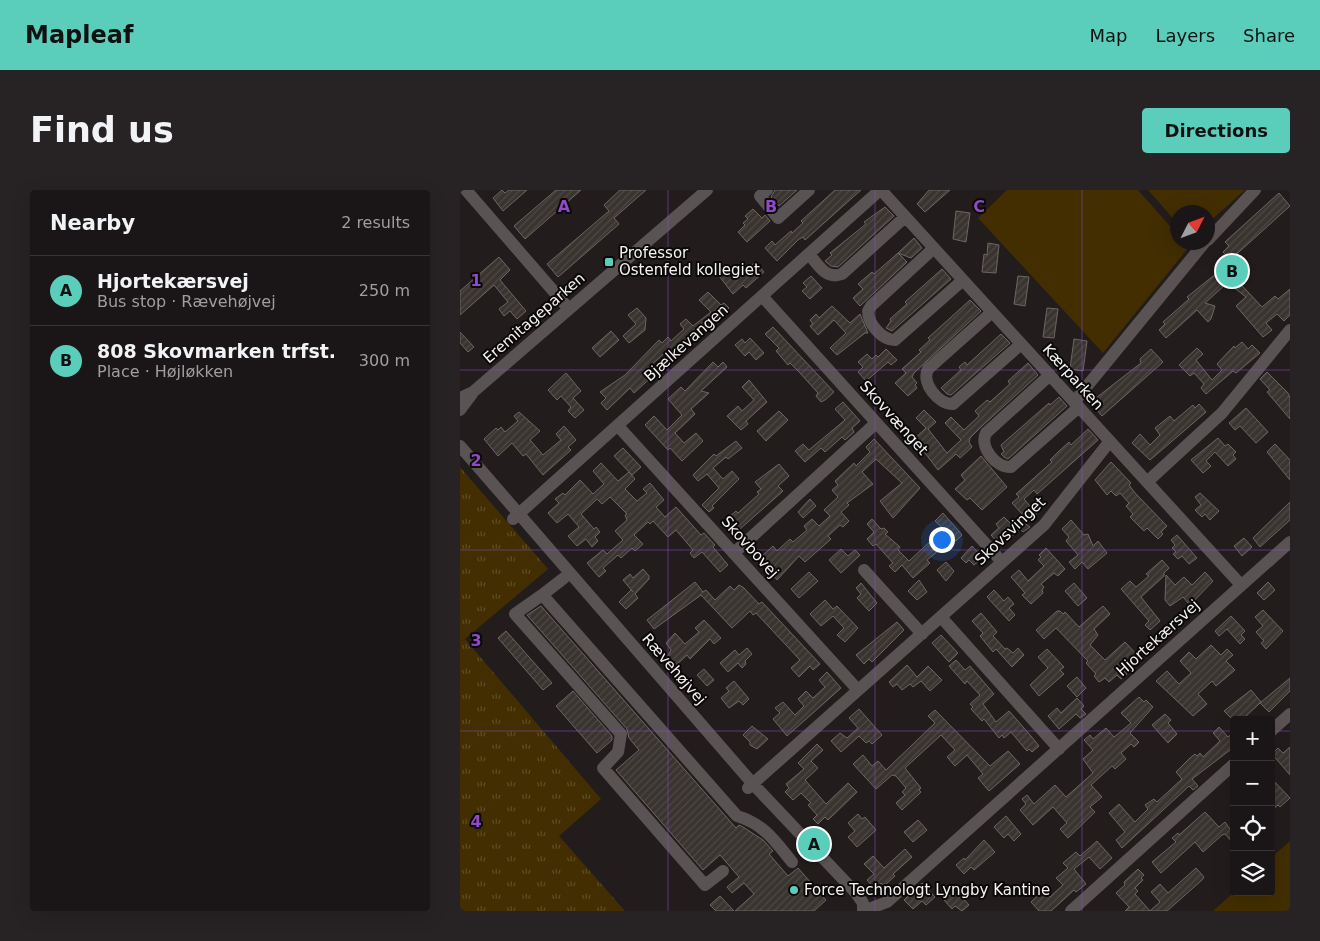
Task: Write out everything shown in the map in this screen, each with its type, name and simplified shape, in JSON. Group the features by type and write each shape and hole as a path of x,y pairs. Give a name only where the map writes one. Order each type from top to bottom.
{"street":[{"path":"466,190 569,309"},
{"name":"Eremitageparken","path":"460,410 473,392 707,190"},
{"path":"767,190 760,196 778,218 809,190"},
{"name":"Kærparken","path":"880,190 1241,585"},
{"name":"Bjælkevangen","path":"516,516 880,190"},
{"path":"1215,232 1255,190"},
{"path":"809,254 826,273 831,276 842,274 905,217"},
{"path":"934,248 871,306 868,311 870,322 885,338 895,340 963,280"},
{"path":"1050,375 986,433 984,438 986,449 1001,466 1011,467 1076,404 1199,250"},
{"name":"Skovvænget","path":"762,296 1002,562"},
{"path":"992,312 928,369 926,375 928,386 943,402 953,404 1021,344"},
{"path":"1147,482 1222,413 1290,330"},
{"name":"Eremitageparken","path":"460,398 473,392"},
{"path":"734,554 876,423"},
{"name":"Skovbovej","path":"618,426 858,690"},
{"name":"Skovsvinget","path":"750,786 1052,517 1110,441"},
{"name":"Rævehøjvej","path":"460,446 564,578 750,786 856,893 863,903 863,911"},
{"name":"Rævehøjvej","path":"460,459 516,516 805,850 863,911"},
{"name":"Hjortekærsvej","path":"863,911 881,908 1290,542"},
{"path":"864,570 922,634"},
{"path":"564,578 515,614 621,734 618,752 603,768 705,885 723,871"},
{"path":"542,595 737,816 753,820 767,832 790,864 805,850"},
{"path":"941,617 1058,749"},
{"path":"1275,727 1290,714"},
{"path":"1071,911 1230,768"}],"green space":[{"path":"1007,190 1138,190 1170,226 1170,250 1187,250 1103,353 978,218"},
{"path":"1148,190 1245,190 1215,217 1215,205 1170,205 1170,215"},
{"path":"460,467 548,569 465,639 601,799 559,836 625,911 460,911"},
{"path":"1290,841 1290,911 1213,911 1230,896 1275,896 1275,854"}],"building":[{"path":"502,190 505,193 509,190 527,190 503,211 493,198"},
{"path":"556,190 581,190 525,239 514,226"},
{"path":"620,190 646,190 614,218 619,224 558,277 547,264 609,211 604,205"},
{"path":"775,190 797,190 779,206 771,197"},
{"path":"835,190 861,190 805,240 803,237 799,239 777,261 765,248 772,241 775,245 791,231 792,233 803,223 801,221"},
{"path":"929,190 950,190 925,212 917,204"},
{"path":"1279,193 1290,206 1230,260 1223,252 1229,246 1225,242"},
{"path":"885,207 894,216 838,267 831,266 825,261 832,255 830,253 866,224 864,222"},
{"path":"753,209 762,218 765,215 770,221 747,242 738,232 745,225 743,223 748,219 745,216"},
{"path":"956,211 970,213 966,242 953,239"},
{"path":"914,238 922,248 911,258 898,253"},
{"path":"988,243 999,245 996,273 982,272 984,254 987,255"},
{"path":"898,253 907,262 860,306 853,298 863,289 858,284 872,272 874,274"},
{"path":"499,257 510,270 500,280 526,311 517,319 510,311 504,316 499,309 508,302 494,285 460,315 460,291"},
{"path":"755,262 764,272 746,288 743,285 733,294 716,272 723,266 732,276 734,273 737,276 741,275"},
{"path":"1230,267 1237,271 1234,277 1262,307 1275,296 1278,299 1290,289 1290,315 1284,321 1277,314 1266,323 1272,330 1263,337 1236,306 1246,297 1223,279"},
{"path":"942,269 951,279 892,331 886,328 891,321 890,319 907,304 905,302"},
{"path":"1217,273 1226,284 1205,303 1215,306 1211,319 1208,322 1197,310 1166,338 1159,330 1165,324 1163,322 1189,299 1187,297"},
{"path":"811,276 822,288 810,299 802,291 807,287 803,283"},
{"path":"1018,276 1029,277 1025,306 1014,304"},
{"path":"708,292 721,305 724,303 729,308 701,333 699,331 673,357 667,351 650,366 656,373 634,393 630,388 607,410 601,403 606,398 600,392 625,375 659,340 662,343 668,337 671,341 684,329 680,324 686,319 693,326 711,312 699,300"},
{"path":"970,300 981,311 914,373 912,377 917,383 915,385 917,388 908,396 895,383 906,373 902,369 921,352 919,350 930,340 928,338"},
{"path":"832,306 850,323 860,314 868,333 865,333 837,355 830,348 846,333 834,320 818,335 810,326 813,324 810,320 816,314 819,318"},
{"path":"637,308 646,318 645,330 629,343 623,336 636,324 628,315"},
{"path":"1047,308 1058,309 1054,338 1043,337"},
{"path":"773,327 834,392 825,400 821,402 816,396 818,393 776,351 779,348 765,334"},
{"path":"611,331 619,340 600,357 592,348"},
{"path":"460,332 474,347 468,352 460,343"},
{"path":"1001,334 1010,343 951,395 941,388 961,370 959,367 965,362 967,365"},
{"path":"750,338 764,353 756,360 749,352 745,356 735,345 742,339 745,343"},
{"path":"1074,339 1087,341 1083,371 1070,369"},
{"path":"1242,342 1248,349 1252,345 1260,353 1236,373 1233,371 1206,394 1201,388 1204,384 1194,373 1190,376 1179,365 1197,348 1203,354 1196,360 1212,380 1222,370 1217,364 1234,346 1235,348"},
{"path":"886,349 897,360 891,365 888,362 866,381 858,372 863,367 858,362 867,354 872,359 876,355 878,357"},
{"path":"1151,349 1163,362 1102,416 1095,408 1100,403 1096,398 1141,363 1140,359"},
{"path":"713,362 718,367 723,362 727,367 701,391 709,393 691,409 695,414 675,433 684,443 696,433 703,441 682,461 670,448 668,450 645,425 654,416 667,430 682,415 668,399 681,387 685,391"},
{"path":"1028,363 1038,375 970,438 969,442 972,447 960,458 956,454 938,470 919,445 915,448 910,443 926,428 916,418 924,410 936,422 928,429 947,453 961,440 945,423 951,417 964,430 979,416 975,411 987,400 990,402 1010,384 1008,381"},
{"path":"1267,372 1288,393 1290,398 1290,419 1267,392 1270,390 1260,379"},
{"path":"566,373 581,391 573,398 584,410 575,418 568,411 571,407 561,396 557,400 548,390"},
{"path":"749,380 767,402 746,421 748,424 741,430 727,416 738,406 742,411 754,400 742,387"},
{"path":"1059,397 1067,406 1008,459 1004,457 1001,454 1004,452 1001,445 1049,403 1050,405"},
{"path":"843,402 860,421 852,428 854,432 845,440 842,437 825,452 821,448 805,462 795,451 803,444 809,450 845,420 835,409"},
{"path":"1199,404 1206,412 1150,460 1132,443 1140,434 1150,445 1160,435 1155,428 1170,416 1174,421 1193,405 1195,408"},
{"path":"1246,408 1268,432 1256,443 1240,426 1235,430 1229,423"},
{"path":"779,411 788,420 766,441 757,431"},
{"path":"519,412 540,431 530,440 543,455 561,440 556,434 564,426 576,440 568,447 571,450 543,475 526,454 523,456 512,443 498,456 484,439 496,428 498,430 501,427 505,432 518,421 514,416"},
{"path":"1088,429 1098,440 1037,494 1034,490 1024,499 1037,514 1026,524 1030,527 1023,532 1020,529 1001,546 991,535 999,528 996,524 1004,517 1012,525 1023,515 1012,503 1019,497 1016,494 1052,462 1050,460 1069,442 1071,445"},
{"path":"1218,438 1225,446 1228,444 1236,452 1233,455 1236,459 1228,466 1215,452 1206,461 1211,466 1203,473 1191,460"},
{"path":"874,439 920,488 893,518 880,501 902,483 876,459 862,472 873,484 847,503 849,505 841,512 849,521 843,527 840,525 828,536 831,539 805,562 799,556 777,580 760,558 773,546 777,551 790,539 793,542 807,530 804,526 812,519 819,526 830,516 824,510 838,497 832,490 838,485 835,481 854,463 856,466 870,452 866,447"},
{"path":"736,441 742,448 728,459 726,457 713,468 723,479 732,471 739,479 712,506 714,508 709,512 702,505 719,488 707,474 698,481 693,475 714,454 716,456"},
{"path":"1275,444 1290,460 1290,480 1267,452"},
{"path":"623,448 641,467 632,475 614,456"},
{"path":"981,456 1007,487 982,510 970,498 967,500 955,489 965,480 961,475"},
{"path":"1111,462 1131,483 1129,485 1135,493 1167,526 1161,532 1163,534 1158,539 1147,528 1144,531 1130,517 1133,514 1126,506 1129,503 1120,493 1116,496 1111,491 1107,495 1095,480"},
{"path":"601,463 618,481 629,472 635,479 625,489 637,501 647,493 643,489 650,483 664,500 656,507 665,517 676,507 701,535 704,533 715,545 713,547 728,565 720,572 702,552 694,558 690,553 693,550 676,530 668,537 653,521 650,524 648,522 634,535 643,544 635,551 632,548 621,558 618,555 603,568 606,571 599,577 587,563 603,550 607,554 623,540 615,531 627,520 625,515 627,514 610,497 602,504 597,499 581,514 594,529 596,527 600,532 595,537 598,541 592,547 586,539 577,546 568,536 579,527 568,514 557,523 548,513 559,503 555,499 563,493 565,495 580,480 593,494 604,484 593,471"},
{"path":"779,464 789,476 778,486 783,491 732,536 734,527 727,519 736,511 738,513 759,494 757,492 761,489 755,482"},
{"path":"1200,493 1219,511 1210,520 1205,514 1202,517 1195,510 1201,505 1195,497"},
{"path":"810,499 816,506 803,518 798,512"},
{"path":"1290,502 1290,520 1260,547 1253,538"},
{"path":"943,513 962,535 956,541 935,521"},
{"path":"872,519 881,529 884,528 888,532 885,534 900,547 898,550 909,561 934,538 939,544 935,548 938,551 927,560 930,563 913,578 902,565 895,572 889,566 893,563 876,544 873,546 867,539 874,532 867,524"},
{"path":"1071,520 1084,535 1088,534 1093,546 1098,541 1107,553 1088,569 1082,562 1075,569 1069,562 1078,555 1066,541 1069,537 1062,529"},
{"path":"1177,535 1197,558 1189,564 1182,556 1178,559 1173,554 1176,552 1172,548 1175,545 1171,540"},
{"path":"1244,538 1252,547 1242,556 1234,546"},
{"path":"972,546 983,558 974,565 969,560 966,563 961,558"},
{"path":"1046,548 1065,569 1058,576 1054,573 1041,584 1044,587 1043,593 1031,604 1022,595 1025,593 1011,577 1019,570 1028,581 1044,566 1038,560 1041,557 1039,555"},
{"path":"841,549 848,556 855,550 860,555 841,573 829,560"},
{"path":"1162,560 1169,568 1164,573 1164,576 1141,597 1160,621 1150,630 1145,625 1149,621 1121,589 1130,581 1136,587 1149,576 1146,574"},
{"path":"946,562 954,571 946,581 937,570"},
{"path":"643,569 649,576 649,579 635,594 638,598 626,609 619,602 631,590 633,592 623,580 630,574 633,578"},
{"path":"809,572 818,581 799,598 791,589"},
{"path":"1205,572 1213,581 1190,605 1183,597 1170,606 1165,600 1166,575 1175,585 1184,577 1192,585"},
{"path":"919,580 927,592 917,600 908,591"},
{"path":"695,582 703,592 706,590 715,600 730,586 734,590 739,585 744,588 759,604 762,602 820,664 813,670 810,666 799,677 791,668 800,660 756,613 753,615 750,611 732,628 701,595 654,629 647,620"},
{"path":"1268,582 1275,590 1264,600 1257,593"},
{"path":"861,583 877,603 869,611 857,598 861,594 856,588"},
{"path":"1074,583 1087,598 1078,606 1065,591"},
{"path":"994,590 1004,601 1008,597 1014,604 1009,608 1015,615 1009,621 987,597"},
{"path":"825,600 833,609 837,606 858,628 845,642 837,635 844,628 833,616 821,626 810,614"},
{"path":"541,606 736,828 739,825 763,840 773,851 769,854 788,876 798,868 826,900 814,911 735,911 754,894 744,883 732,893 727,887 739,877 720,855 703,870 616,770 639,750 629,738 627,729 527,615"},
{"path":"1103,606 1110,614 1094,629 1098,635 1090,645 1105,660 1125,642 1136,654 1121,667 1127,674 1121,679 1117,675 1109,682 1105,678 1099,682 1094,676 1096,674 1086,663 1088,661 1056,628 1044,639 1036,630 1057,611 1063,614 1065,612 1079,627"},
{"path":"1263,610 1283,631 1266,649 1261,643 1264,641 1256,632 1263,626 1255,617"},
{"path":"981,613 997,632 993,636 1005,649 1007,648 1013,653 1018,648 1024,655 1012,667 996,649 993,652 980,636 983,633 972,621"},
{"path":"1231,616 1245,631 1241,635 1245,639 1240,644 1227,629 1219,636 1215,631"},
{"path":"704,620 721,638 714,644 710,639 690,659 687,655 674,667 667,658 671,650 666,643 675,633 685,644 699,632 695,628"},
{"path":"897,622 904,630 872,662 869,659 864,664 856,655"},
{"path":"506,631 552,683 543,690 498,638"},
{"path":"941,635 958,653 949,662 932,643"},
{"path":"1211,645 1221,655 1227,649 1233,655 1226,661 1235,670 1216,686 1212,681 1198,694 1207,704 1193,716 1156,681 1167,671 1179,684 1191,673 1180,661 1189,652 1196,659"},
{"path":"747,648 752,654 745,661 746,664 742,668 738,663 728,672 720,663 735,650 739,655"},
{"path":"1047,649 1064,667 1060,670 1064,674 1039,696 1030,685 1048,668 1038,657"},
{"path":"956,660 965,670 970,666 994,694 983,704 996,722 1009,711 1039,746 1032,752 1029,749 1027,751 1011,732 1004,738 1002,735 999,738 984,719 982,721 971,709 973,707 970,704 980,695 967,681 965,684 949,666"},
{"path":"907,665 917,677 928,666 942,680 930,691 921,681 913,687 910,684 902,690 897,684 893,687 889,682"},
{"path":"704,669 714,680 707,686 697,675"},
{"path":"827,672 841,688 787,736 773,719 780,713 775,708 783,702 795,715 804,706 798,699 806,691 813,698 825,687 819,680"},
{"path":"1077,677 1086,688 1077,697 1067,686"},
{"path":"1290,678 1290,691 1269,712 1260,703"},
{"path":"734,681 749,699 743,705 739,701 729,708 721,698 729,691 726,688"},
{"path":"1251,690 1261,702 1246,716 1230,717 1224,711"},
{"path":"573,691 612,736 612,740 597,753 556,706"},
{"path":"1139,697 1144,702 1146,700 1153,707 1130,733 1139,742 1134,747 1131,744 1121,753 1126,759 1115,769 1112,766 1091,785 1102,797 1090,807 1095,812 1068,838 1060,829 1067,823 1053,807 1033,825 1020,810 1026,804 1022,799 1027,795 1034,804 1055,785 1066,797 1093,773 1083,759 1093,750 1084,740 1090,735 1093,739 1106,728 1114,737 1118,734 1131,723 1121,713"},
{"path":"1077,698 1084,706 1081,709 1086,714 1080,718 1076,714 1059,729 1048,716 1057,708 1061,713"},
{"path":"859,709 882,735 872,744 869,741 866,743 859,736 841,752 831,741 840,733 847,738 858,728 849,718"},
{"path":"935,710 990,766 1008,751 1020,764 989,791 978,778 983,774 967,755 955,766 947,757 955,750 941,735 905,768 921,788 919,790 921,792 902,810 896,803 905,795 902,792 906,788 896,776 892,775 876,789 853,764 863,755 872,766 878,761 886,770 935,723 928,716"},
{"path":"1165,714 1171,720 1168,723 1177,734 1168,743 1152,725"},
{"path":"752,726 768,739 757,749 750,745 750,742 743,735"},
{"path":"1219,727 1228,737 1230,735 1230,750 1192,779 1198,786 1193,790 1189,786 1122,848 1116,840 1125,832 1109,813 1119,804 1135,822 1148,809 1145,805 1154,799 1157,802 1182,779 1176,772 1190,758 1200,753 1203,757 1220,741 1213,733"},
{"path":"817,744 823,750 811,761 818,768 805,780 826,804 848,783 857,792 828,820 825,817 818,824 813,819 817,815 808,805 811,803 801,793 793,800 785,792 789,788 786,784 804,769 798,763"},
{"path":"1290,747 1290,775 1275,758 1275,751 1278,748 1283,753"},
{"path":"1275,782 1290,798 1280,807 1278,805 1275,808"},
{"path":"1205,812 1219,827 1225,822 1230,829 1230,840 1225,834 1222,835 1203,852 1195,842 1161,873 1152,862 1176,842 1172,838 1178,833 1179,835"},
{"path":"858,814 862,819 865,817 876,830 857,847 848,837 855,831 848,823"},
{"path":"1006,816 1021,834 1014,841 1008,834 1004,838 994,827"},
{"path":"918,820 927,830 913,842 904,832"},
{"path":"984,840 995,852 974,870 971,867 964,874 956,865 964,858 965,860"},
{"path":"1097,841 1112,858 1100,869 1089,857 1074,869 1086,884 1076,892 1074,890 1051,911 1039,911 1031,902 1044,890 1050,897 1063,885 1056,878 1068,868 1063,863 1076,852 1080,856"},
{"path":"905,849 912,857 893,874 895,876 884,886 881,883 875,889 867,880 874,874 864,864 873,856 884,868"},
{"path":"1196,868 1204,877 1202,880 1167,911 1150,911 1160,902 1151,892 1160,884 1168,893"},
{"path":"1138,869 1144,875 1141,878 1143,880 1135,888 1138,891 1135,894 1150,911 1125,911 1129,907 1116,893 1125,885 1124,882"},
{"path":"922,883 935,897 926,905 922,901 913,909 904,900"},
{"path":"956,890 969,905 962,911 955,906 952,909 944,900"},
{"path":"720,896 734,911 716,911 710,905"}],"place":[{"name":"Professor Ostenfeld kollegiet","path":"609,262"},
{"name":"808 Skovmarken trfst.","path":"1232,271"},
{"name":"Hjortekærsvej","path":"814,844"},
{"name":"Force Technologt Lyngby Kantine","path":"794,890"}]}
